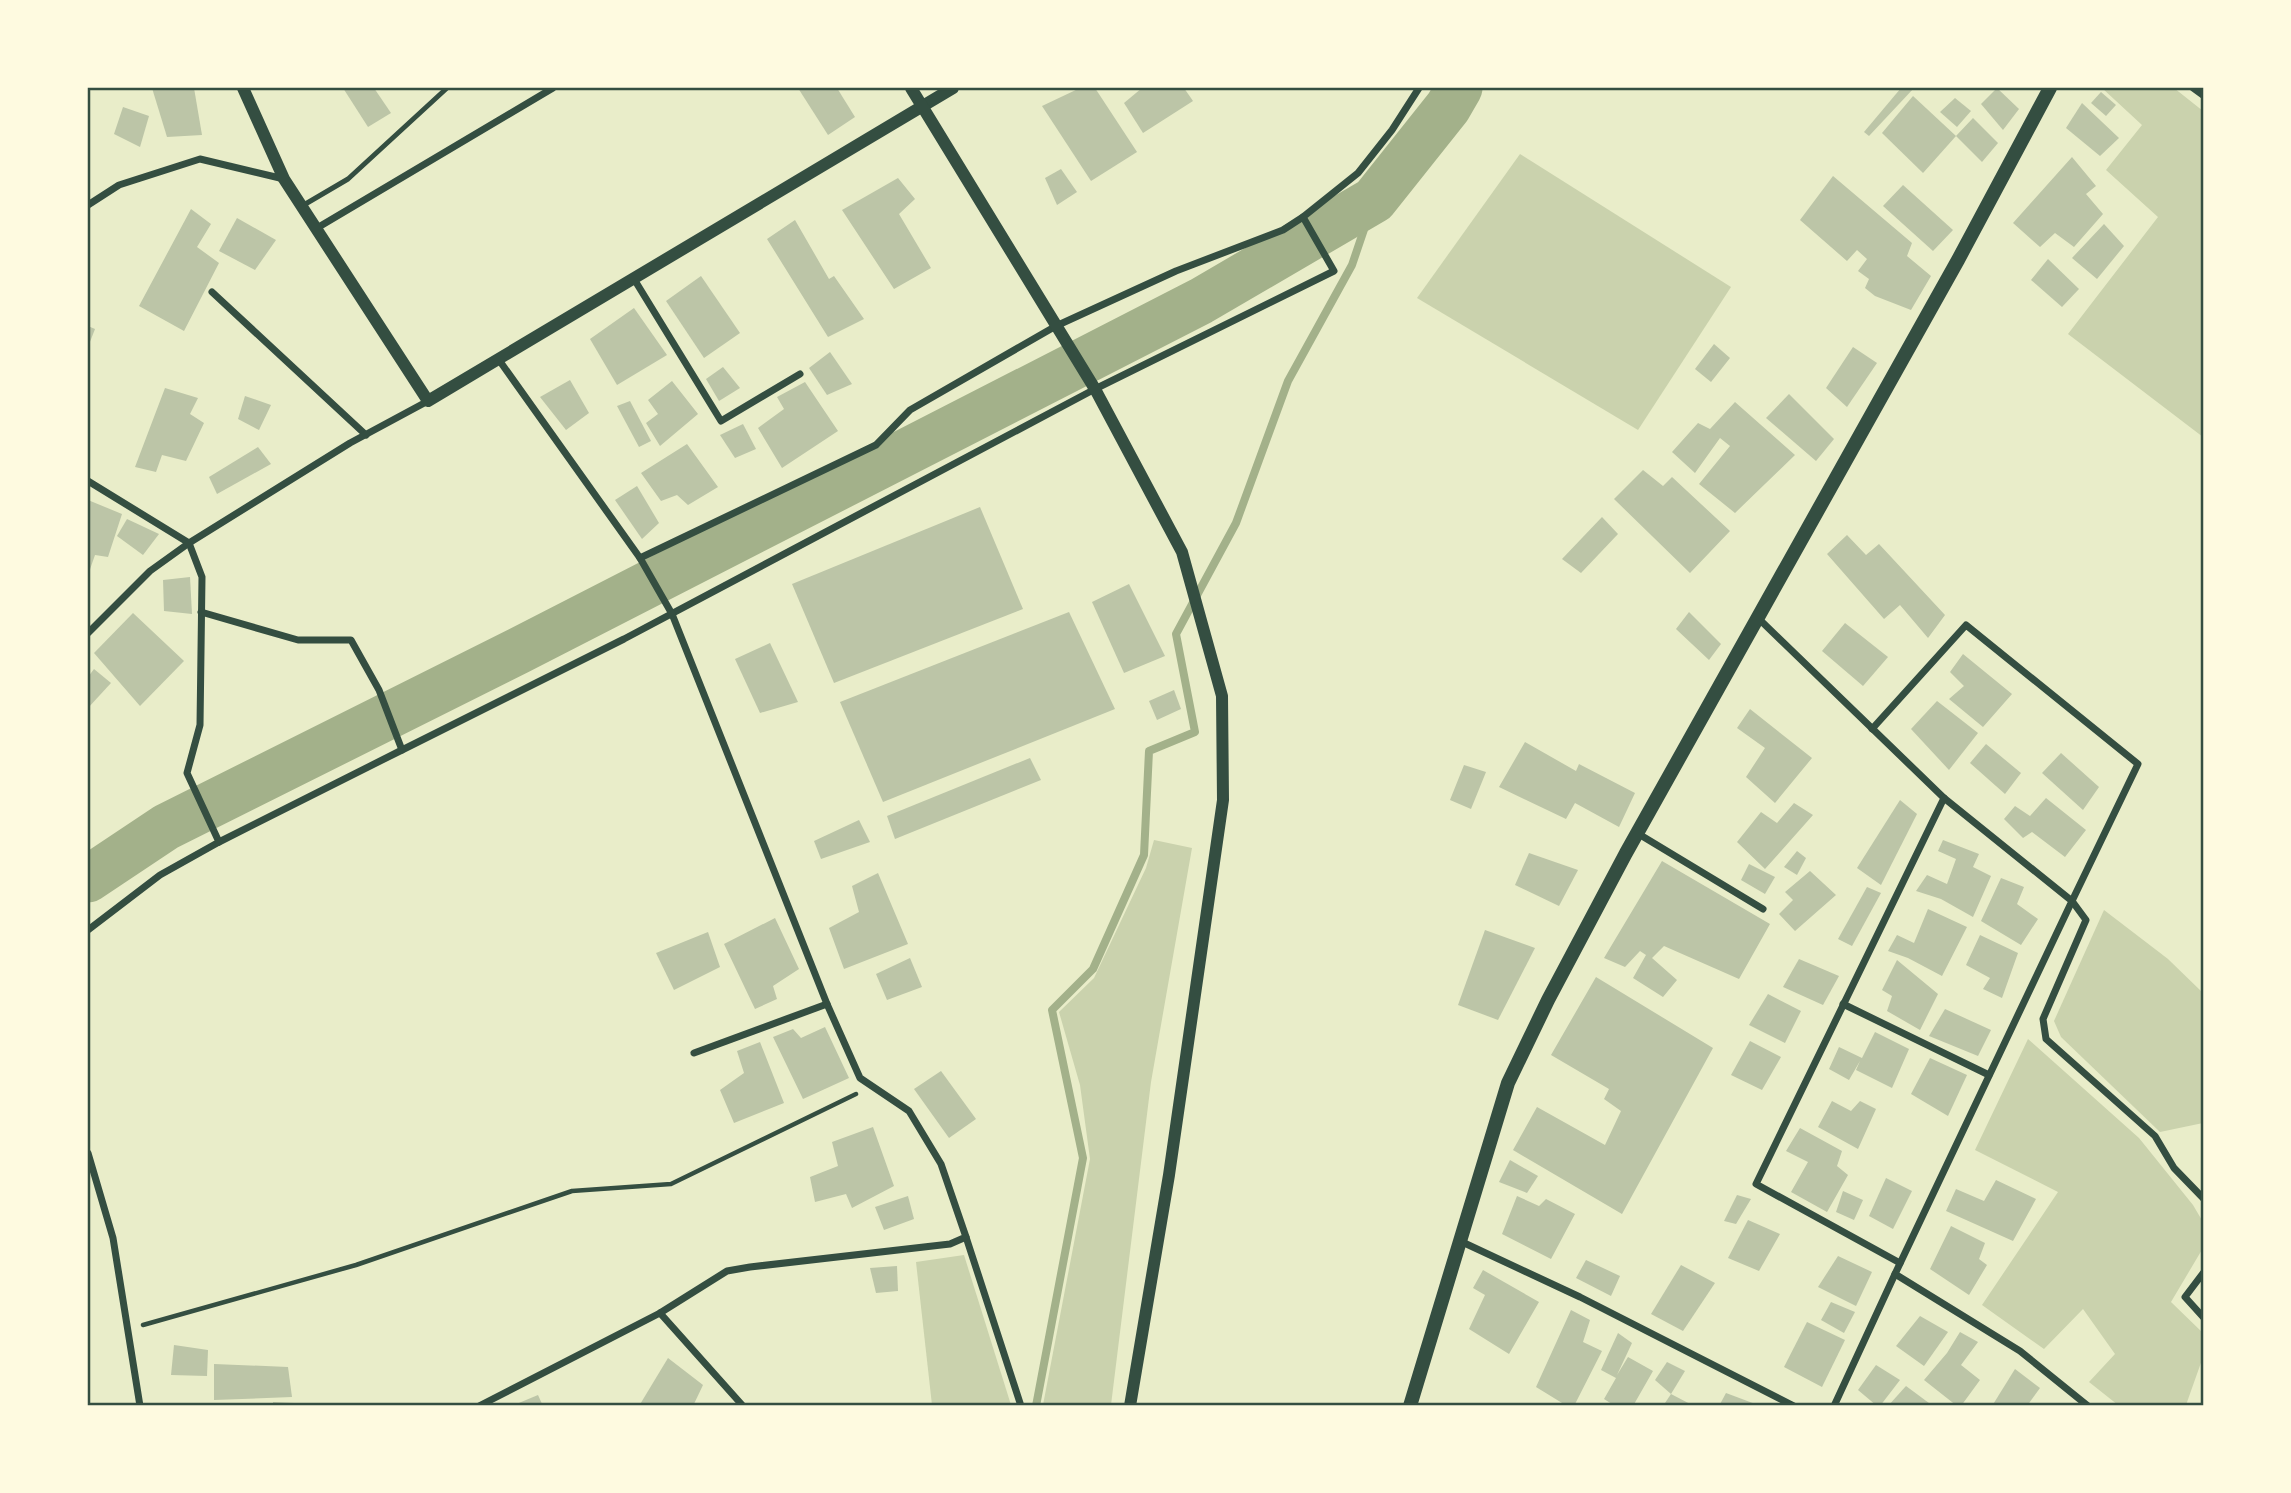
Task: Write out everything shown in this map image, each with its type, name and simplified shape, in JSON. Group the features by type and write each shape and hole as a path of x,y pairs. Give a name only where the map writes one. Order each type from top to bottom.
{"main road":[{"path":"1410,1405 1508,1083 1548,1000 1637,833 1958,260 2050,88"}],"street":[{"path":"243,88 285,179 428,401"},
{"path":"317,228 553,88"},
{"path":"911,88 1096,389 1182,552 1222,696 1223,800 1169,1175 1130,1405"},
{"path":"88,633 150,572 189,543 366,435 499,360 953,88"},
{"path":"640,558 876,445 910,410 1059,330 1165,276 1283,230 1303,218 1358,173 1392,130 1419,88"},
{"path":"2193,88 2203,96"},
{"path":"88,205 120,185 200,159 285,179"},
{"path":"88,930 160,875 218,839 672,614 1096,389 1334,271 1303,218"},
{"path":"634,279 721,421 800,374"},
{"path":"212,292 366,435"},
{"path":"499,360 640,558 672,614 827,1004 860,1078 909,1111 941,1164 1021,1405"},
{"path":"88,481 189,543 202,577 200,725 187,773 218,839"},
{"path":"201,612 298,640 351,640 379,690 402,750"},
{"path":"1758,618 1944,798 2072,901 2086,920 2043,1019 2046,1039 2155,1136 2174,1168 2203,1199"},
{"path":"1834,1405 2138,764 1966,625 1872,729"},
{"path":"1900,1263 1756,1184 1944,798"},
{"path":"1637,833 1763,909"},
{"path":"694,1053 827,1004"},
{"path":"1843,1004 1989,1075"},
{"path":"88,1153 113,1238 140,1405"},
{"path":"479,1405 660,1312 727,1271 750,1266 950,1244 966,1237"},
{"path":"1461,1241 1580,1297 1794,1405"},
{"path":"2203,1272 2185,1297 2203,1318"},
{"path":"1895,1275 2020,1351 2088,1405"},
{"path":"660,1312 743,1405"}],"lane":[{"path":"302,206 348,179 447,88"}],"path":[{"path":"128,1329 356,1265 572,1191 671,1184 873,1086"}],"green space":[{"path":"2102,88 2174,88 2203,111 2203,437 2068,334 2158,217 2106,170 2142,125"},
{"path":"1520,154 1731,287 1638,430 1417,298"},
{"path":"1154,840 1192,848 1151,1082 1111,1405 1043,1405 1090,1159 1080,1085 1059,1012 1094,978 1146,868"},
{"path":"2104,910 2168,959 2203,993 2203,1123 2160,1132 2061,1037 2054,1021"},
{"path":"2028,1039 2139,1138 2193,1205 2203,1222 2203,1248 2171,1302 2203,1333 2203,1357 2186,1405 2118,1405 2089,1382 2115,1354 2083,1309 2044,1349 1982,1305 2058,1192 1975,1150"},
{"path":"964,1255 1011,1405 932,1405 916,1262"}],"building":[{"path":"152,88 194,88 202,135 167,137"},
{"path":"343,88 374,88 391,113 368,127"},
{"path":"798,88 837,88 855,117 828,135"},
{"path":"1080,88 1095,88 1137,152 1091,181 1042,106"},
{"path":"1142,88 1184,88 1193,101 1143,133 1124,103"},
{"path":"1901,88 1914,88 1869,136 1864,132"},
{"path":"1997,88 2019,109 2003,130 1981,104"},
{"path":"2101,92 2116,105 2106,116 2091,103"},
{"path":"1913,96 1956,136 1923,173 1882,133"},
{"path":"1955,98 1971,111 1957,127 1940,112"},
{"path":"2082,103 2119,138 2100,156 2066,128"},
{"path":"123,107 149,116 140,147 114,134"},
{"path":"1973,118 1998,143 1982,162 1956,136"},
{"path":"2072,157 2096,186 2086,194 2103,214 2074,247 2055,233 2040,247 2013,223"},
{"path":"1061,169 1077,192 1057,205 1045,178"},
{"path":"1833,176 1912,243 1907,256 1931,276 1911,310 1875,296 1865,288 1869,279 1858,271 1867,259 1857,250 1847,261 1800,220"},
{"path":"898,178 915,199 899,214 931,268 894,289 842,210"},
{"path":"1903,185 1953,230 1933,251 1883,206"},
{"path":"191,209 211,224 197,247 219,263 184,331 139,306"},
{"path":"237,218 276,240 255,270 219,251"},
{"path":"795,220 829,279 834,276 864,319 828,337 767,239"},
{"path":"2104,224 2124,246 2097,279 2072,258"},
{"path":"2048,259 2079,289 2062,307 2031,280"},
{"path":"701,276 740,333 704,358 666,301"},
{"path":"634,308 667,355 617,385 590,339"},
{"path":"88,326 95,329 88,347"},
{"path":"1714,344 1730,358 1711,382 1695,369"},
{"path":"1853,347 1877,363 1847,407 1826,388"},
{"path":"830,352 852,384 827,395 809,368"},
{"path":"723,367 740,388 719,401 706,379"},
{"path":"570,380 589,413 566,430 540,397"},
{"path":"672,381 698,414 660,446 646,423 658,414 648,400"},
{"path":"805,382 838,431 782,468 758,428 784,409 777,397"},
{"path":"165,388 198,398 190,414 204,423 186,461 162,455 156,472 135,467"},
{"path":"1789,394 1834,439 1816,461 1766,418"},
{"path":"245,396 271,405 259,430 238,419"},
{"path":"630,401 651,441 639,447 617,406"},
{"path":"1735,402 1795,455 1735,513 1699,484 1730,446 1720,438 1695,473 1672,452 1698,423 1710,429"},
{"path":"743,424 756,449 735,458 720,435"},
{"path":"687,444 718,487 688,505 677,495 661,501 641,473"},
{"path":"258,447 271,464 217,494 209,477"},
{"path":"1643,470 1663,486 1672,477 1730,531 1690,573 1614,499"},
{"path":"637,486 659,523 642,539 615,500"},
{"path":"88,500 122,514 108,557 95,555 88,575"},
{"path":"980,507 1023,609 834,683 792,584"},
{"path":"1602,517 1618,534 1581,573 1562,559"},
{"path":"127,519 159,534 143,555 117,536"},
{"path":"1847,535 1866,555 1879,544 1945,615 1928,638 1900,605 1884,619 1827,554"},
{"path":"190,577 192,614 164,611 163,580"},
{"path":"1129,584 1165,656 1124,673 1092,602"},
{"path":"1069,612 1115,709 883,802 840,702"},
{"path":"1689,612 1721,644 1709,660 1676,629"},
{"path":"133,613 184,661 140,706 94,653"},
{"path":"1845,623 1888,657 1863,686 1822,651"},
{"path":"770,643 798,702 760,713 735,659"},
{"path":"1963,654 2012,694 1983,727 1949,699 1964,686 1950,672"},
{"path":"94,669 111,683 88,708 88,677"},
{"path":"1174,690 1181,709 1157,720 1149,701"},
{"path":"1937,701 1978,733 1949,770 1911,729"},
{"path":"1750,709 1812,758 1775,803 1746,777 1765,748 1737,728"},
{"path":"1525,742 1576,771 1579,764 1635,793 1619,827 1575,803 1566,819 1499,787"},
{"path":"1986,744 2021,773 2005,794 1970,763"},
{"path":"2061,753 2099,787 2083,810 2042,773"},
{"path":"1030,758 1041,780 895,839 887,816"},
{"path":"1464,765 1486,772 1471,809 1450,800"},
{"path":"2046,798 2086,830 2065,857 2032,832 2023,838 2004,819 2015,806 2030,816"},
{"path":"1900,800 1917,814 1881,885 1857,868"},
{"path":"1794,803 1813,815 1765,869 1737,842 1761,812 1777,823"},
{"path":"859,820 870,842 821,859 814,841"},
{"path":"1943,840 1979,854 1973,867 1991,876 1973,917 1941,899 1916,891 1927,875 1947,884 1956,859 1938,851"},
{"path":"1797,851 1806,858 1797,875 1784,867"},
{"path":"1529,853 1578,870 1559,906 1515,885"},
{"path":"1662,861 1770,924 1739,979 1664,946 1652,958 1677,980 1663,997 1633,978 1646,955 1640,951 1625,967 1604,958"},
{"path":"1749,864 1775,877 1765,894 1741,880"},
{"path":"1810,871 1836,895 1795,931 1779,914 1793,900 1785,892"},
{"path":"878,873 908,944 844,969 829,928 859,912 852,886"},
{"path":"2001,878 2024,887 2017,904 2038,919 2021,945 1981,921"},
{"path":"1867,887 1881,893 1852,946 1838,939"},
{"path":"1928,909 1967,927 1942,976 1888,951 1897,935 1914,943"},
{"path":"775,918 799,969 773,986 777,999 755,1009 724,944"},
{"path":"1485,930 1535,948 1498,1020 1458,1005"},
{"path":"708,932 720,967 674,990 656,953"},
{"path":"1980,935 2018,953 2002,998 1983,989 1990,978 1966,965"},
{"path":"910,958 922,987 887,1000 876,974"},
{"path":"1799,959 1839,976 1823,1005 1783,987"},
{"path":"1897,960 1938,994 1920,1030 1887,1011 1892,996 1882,990"},
{"path":"1596,977 1713,1048 1622,1214 1513,1150 1537,1107 1605,1145 1621,1111 1604,1099 1609,1089 1551,1055"},
{"path":"1768,994 1801,1011 1785,1043 1749,1025"},
{"path":"1945,1009 1991,1030 1978,1056 1929,1036"},
{"path":"825,1027 849,1078 803,1099 773,1037 793,1029 801,1038"},
{"path":"1875,1032 1909,1049 1892,1088 1856,1070 1860,1061 1849,1080 1829,1069 1839,1047 1862,1058"},
{"path":"1750,1041 1781,1057 1762,1090 1731,1075"},
{"path":"760,1042 784,1103 734,1123 720,1090 744,1073 737,1051"},
{"path":"1930,1058 1967,1075 1948,1116 1911,1094"},
{"path":"941,1071 976,1119 949,1138 914,1089"},
{"path":"1832,1101 1851,1111 1860,1101 1876,1109 1858,1149 1818,1127"},
{"path":"873,1127 894,1186 852,1208 846,1194 815,1202 810,1177 838,1166 832,1142"},
{"path":"1800,1128 1842,1151 1837,1166 1848,1175 1827,1212 1791,1192 1808,1162 1786,1151"},
{"path":"1510,1160 1538,1176 1527,1193 1499,1182"},
{"path":"1886,1178 1912,1191 1893,1229 1869,1216"},
{"path":"1996,1180 2036,1199 2013,1241 1946,1211 1956,1189 1984,1201"},
{"path":"1843,1191 1863,1200 1854,1220 1836,1212"},
{"path":"1737,1195 1751,1199 1736,1224 1724,1221"},
{"path":"908,1196 914,1219 884,1230 875,1207"},
{"path":"1517,1196 1539,1206 1546,1199 1575,1214 1551,1259 1502,1234"},
{"path":"1748,1220 1780,1234 1759,1271 1728,1258"},
{"path":"1951,1226 1985,1243 1979,1259 1987,1265 1969,1295 1930,1269"},
{"path":"1838,1256 1872,1272 1856,1306 1818,1287"},
{"path":"1586,1260 1620,1276 1611,1296 1576,1278"},
{"path":"1681,1265 1715,1283 1683,1331 1651,1314"},
{"path":"897,1266 898,1291 876,1293 870,1268"},
{"path":"1483,1270 1539,1302 1509,1354 1469,1329 1485,1295 1473,1288"},
{"path":"1831,1302 1855,1312 1844,1333 1821,1320"},
{"path":"1571,1310 1590,1320 1583,1342 1602,1351 1574,1406 1567,1406 1536,1387"},
{"path":"1920,1316 1948,1332 1924,1366 1896,1346"},
{"path":"1807,1322 1845,1340 1822,1387 1784,1367"},
{"path":"1960,1332 1978,1342 1961,1365 1980,1380 1961,1406 1957,1406 1924,1380 1947,1353"},
{"path":"1618,1333 1632,1343 1617,1375 1628,1357 1653,1371 1633,1406 1615,1406 1604,1399 1616,1378 1601,1370"},
{"path":"174,1345 208,1350 207,1376 171,1375"},
{"path":"668,1358 703,1385 693,1406 639,1406"},
{"path":"1667,1362 1685,1371 1671,1394 1655,1380"},
{"path":"214,1364 288,1367 292,1397 214,1400"},
{"path":"1876,1365 1900,1380 1880,1406 1858,1390"},
{"path":"2015,1369 2040,1388 2027,1406 1992,1406"},
{"path":"1906,1386 1933,1406 1888,1406"},
{"path":"1726,1393 1758,1405 1758,1406 1719,1406"},
{"path":"1671,1394 1694,1406 1663,1406"},
{"path":"538,1395 543,1406 514,1406 514,1405"},
{"path":"273,1402 294,1403 293,1406 273,1406"}],"waterway":[{"path":"88,879 166,827 518,651 1201,301 1374,200 1448,107 1459,88"},
{"path":"1036,1406 1083,1158 1052,1010 1093,969 1144,855 1149,751 1195,732 1176,634 1236,523 1288,381 1352,265 1374,200"}]}
